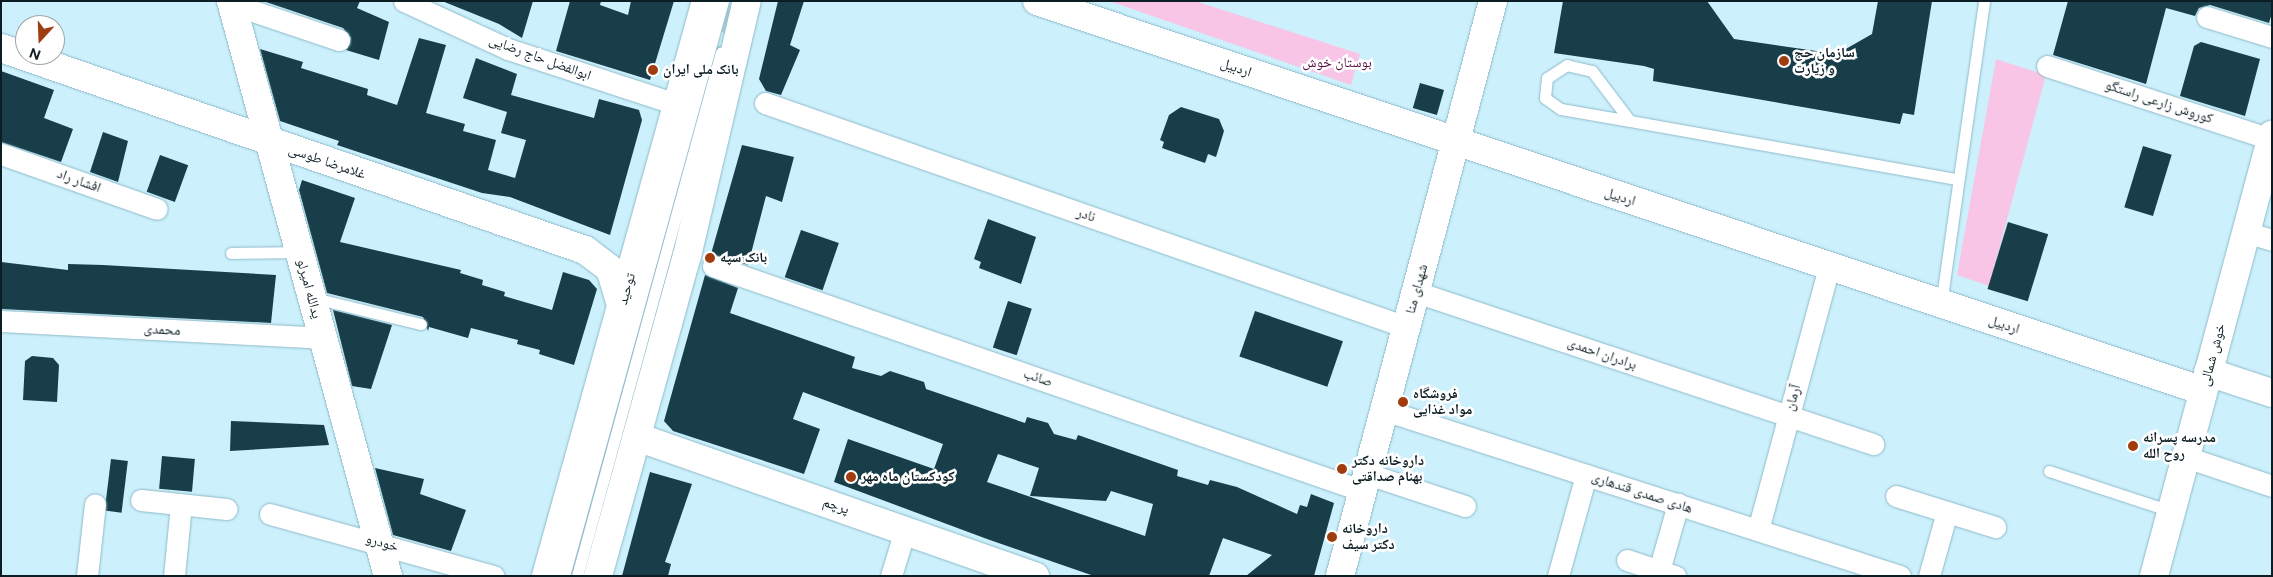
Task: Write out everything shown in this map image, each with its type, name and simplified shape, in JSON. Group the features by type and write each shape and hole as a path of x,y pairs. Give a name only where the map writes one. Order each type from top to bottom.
{"street":[{"name":"ابوالفضل حاج رضایی","path":"404,1 508,49 679,106"},
{"name":"توحید","path":"546,576 679,106 706,1"},
{"path":"598,576 687,256 747,1"},
{"name":"اردبیل","path":"1037,1 1941,304 2206,381 2272,393"},
{"name":"شهدای منا","path":"1340,576 1493,1"},
{"path":"232,3 339,40"},
{"name":"یدالله امیرلو","path":"232,3 388,576"},
{"path":"2207,17 2272,37"},
{"name":"غلامرضا طوسی","path":"1,48 585,250 610,269 622,308"},
{"name":"کوروش زارعی راستگو","path":"2047,66 2271,137"},
{"name":"نادر","path":"765,103 1406,327"},
{"name":"خوش شمالی","path":"2154,576 2271,137"},
{"name":"افشار راد","path":"1,154 158,209"},
{"path":"2246,232 2272,240"},
{"name":"صائب","path":"713,266 1365,482 1465,506"},
{"name":"آرمان","path":"1758,530 1829,266"},
{"name":"برادران احمدی","path":"1416,292 1873,444"},
{"name":"محمدی","path":"1,321 322,338"},
{"name":"هادی صمدی قندهاری","path":"1384,410 1890,574"},
{"name":"پرچم","path":"637,437 1035,576"},
{"path":"2186,457 2272,486"},
{"path":"1558,576 1586,474"},
{"path":"1896,496 1995,527"},
{"path":"141,500 227,509"},
{"path":"87,576 96,504"},
{"path":"174,576 180,504"},
{"path":"1627,560 1667,573 1678,504"},
{"path":"1929,576 1947,512"},
{"name":"خودرو","path":"270,514 378,542 494,576"},
{"path":"891,576 905,530"}],"lane":[{"path":"564,576 723,1"},
{"path":"577,576 735,1"},
{"path":"1941,304 1957,179 1984,1"},
{"path":"1630,121 1592,71 1567,65 1547,78 1545,98 1561,109 1957,179"},
{"path":"231,253 299,252"},
{"path":"312,298 421,324"},
{"path":"2049,471 2171,511"}],"green space":[{"name":"بوستان خوش","path":"1109,1 1195,1 1360,54 1351,85"},
{"path":"1996,59 2046,75 1989,286 1957,275"}],"building":[{"path":"263,1 360,1 357,8 389,22 379,60 346,50 351,38 343,28"},
{"path":"442,1 533,1 522,38 499,24"},
{"path":"570,1 601,1 600,5 628,15 631,1 674,1 650,80 556,51"},
{"path":"778,1 804,1 790,45 800,50 781,95 766,91 759,79"},
{"name":"سازمان حج و زیارت","path":"1563,1 1707,1 1734,39 1837,54 1872,34 1878,1 1932,1 1914,115 1903,113 1900,124 1653,81 1654,69 1644,66 1554,53"},
{"path":"2068,1 2272,1 2272,13 2269,23 2210,5 2199,8 2195,16 2166,8 2146,84 2053,55"},
{"path":"419,38 446,45 426,113 465,124 463,131 496,140 488,170 515,178 526,140 501,133 507,112 463,98 476,58 517,74 511,95 594,118 599,99 639,110 642,120 610,235 510,197 482,193 337,145 339,141 280,121 260,49 303,62 301,68 368,89 367,95 397,105"},
{"path":"2201,42 2260,59 2245,116 2180,96 2194,46"},
{"path":"1,71 54,90 44,118 73,129 61,162 1,142"},
{"path":"1420,83 1444,90 1437,115 1413,108"},
{"path":"1181,107 1219,119 1224,131 1216,157 1208,154 1205,163 1162,148 1164,142 1160,140 1169,115"},
{"path":"103,132 128,141 118,182 90,172"},
{"path":"742,145 794,157 782,202 766,196 748,265 711,254"},
{"path":"2143,146 2172,155 2153,216 2124,207"},
{"path":"160,155 188,165 175,202 147,192"},
{"path":"302,180 355,198 340,242 461,270 460,273 483,280 482,285 505,292 504,296 552,310 563,272 589,280 597,289 574,365 539,354 540,350 517,344 518,340 471,328 468,338 429,327 428,331 423,317 327,293 299,190"},
{"path":"988,219 1036,237 1021,284 979,268 981,262 974,259"},
{"path":"2008,222 2048,234 2028,301 1988,289"},
{"path":"801,230 839,243 823,290 785,277"},
{"path":"1,262 68,270 68,264 276,275 271,323 1,309"},
{"path":"705,275 738,288 730,313 855,357 852,368 881,376 890,371 924,382 926,389 1025,423 1027,417 1048,423 1054,434 1076,440 1078,435 1178,470 1177,476 1208,485 1210,480 1237,487 1297,514 1300,505 1307,507 1311,494 1334,503 1314,576 1246,576 1272,555 1223,538 1209,576 1094,576 987,539 834,482 848,439 934,469 943,444 803,392 793,419 820,429 804,474 673,431 664,421","holes":["998,454 1039,468 1030,496 1106,501 1111,491 1153,504 1145,536 987,482"]},
{"path":"1008,301 1032,309 1017,355 993,348"},
{"path":"333,310 392,325 371,389 352,386"},
{"path":"1255,311 1343,341 1327,387 1239,356"},
{"path":"32,356 53,358 59,365 57,402 23,400 25,361"},
{"path":"231,421 324,425 329,445 230,451"},
{"path":"162,456 195,459 192,492 159,489"},
{"path":"111,459 128,461 122,513 105,511"},
{"path":"375,468 424,479 420,494 466,510 451,551 393,535"},
{"path":"650,472 692,484 665,562 671,564 668,576 622,576"}],"tunnel":[{"path":"597,477 729,1"}],"place":[{"name":"سازمان حج و زیارت","path":"1784,61"},
{"name":"بانک ملی ایران","path":"653,70"},
{"name":"بانک سپه","path":"710,258"},
{"name":"فروشگاه مواد غذایی","path":"1403,402"},
{"name":"مدرسه پسرانه روح الله","path":"2133,446"},
{"name":"داروخانه دکتر بهنام صداقتی","path":"1342,469"},
{"name":"کودکستان ماه مهر","path":"851,477"},
{"name":"داروخانه دکتر سیف","path":"1332,537"}]}
